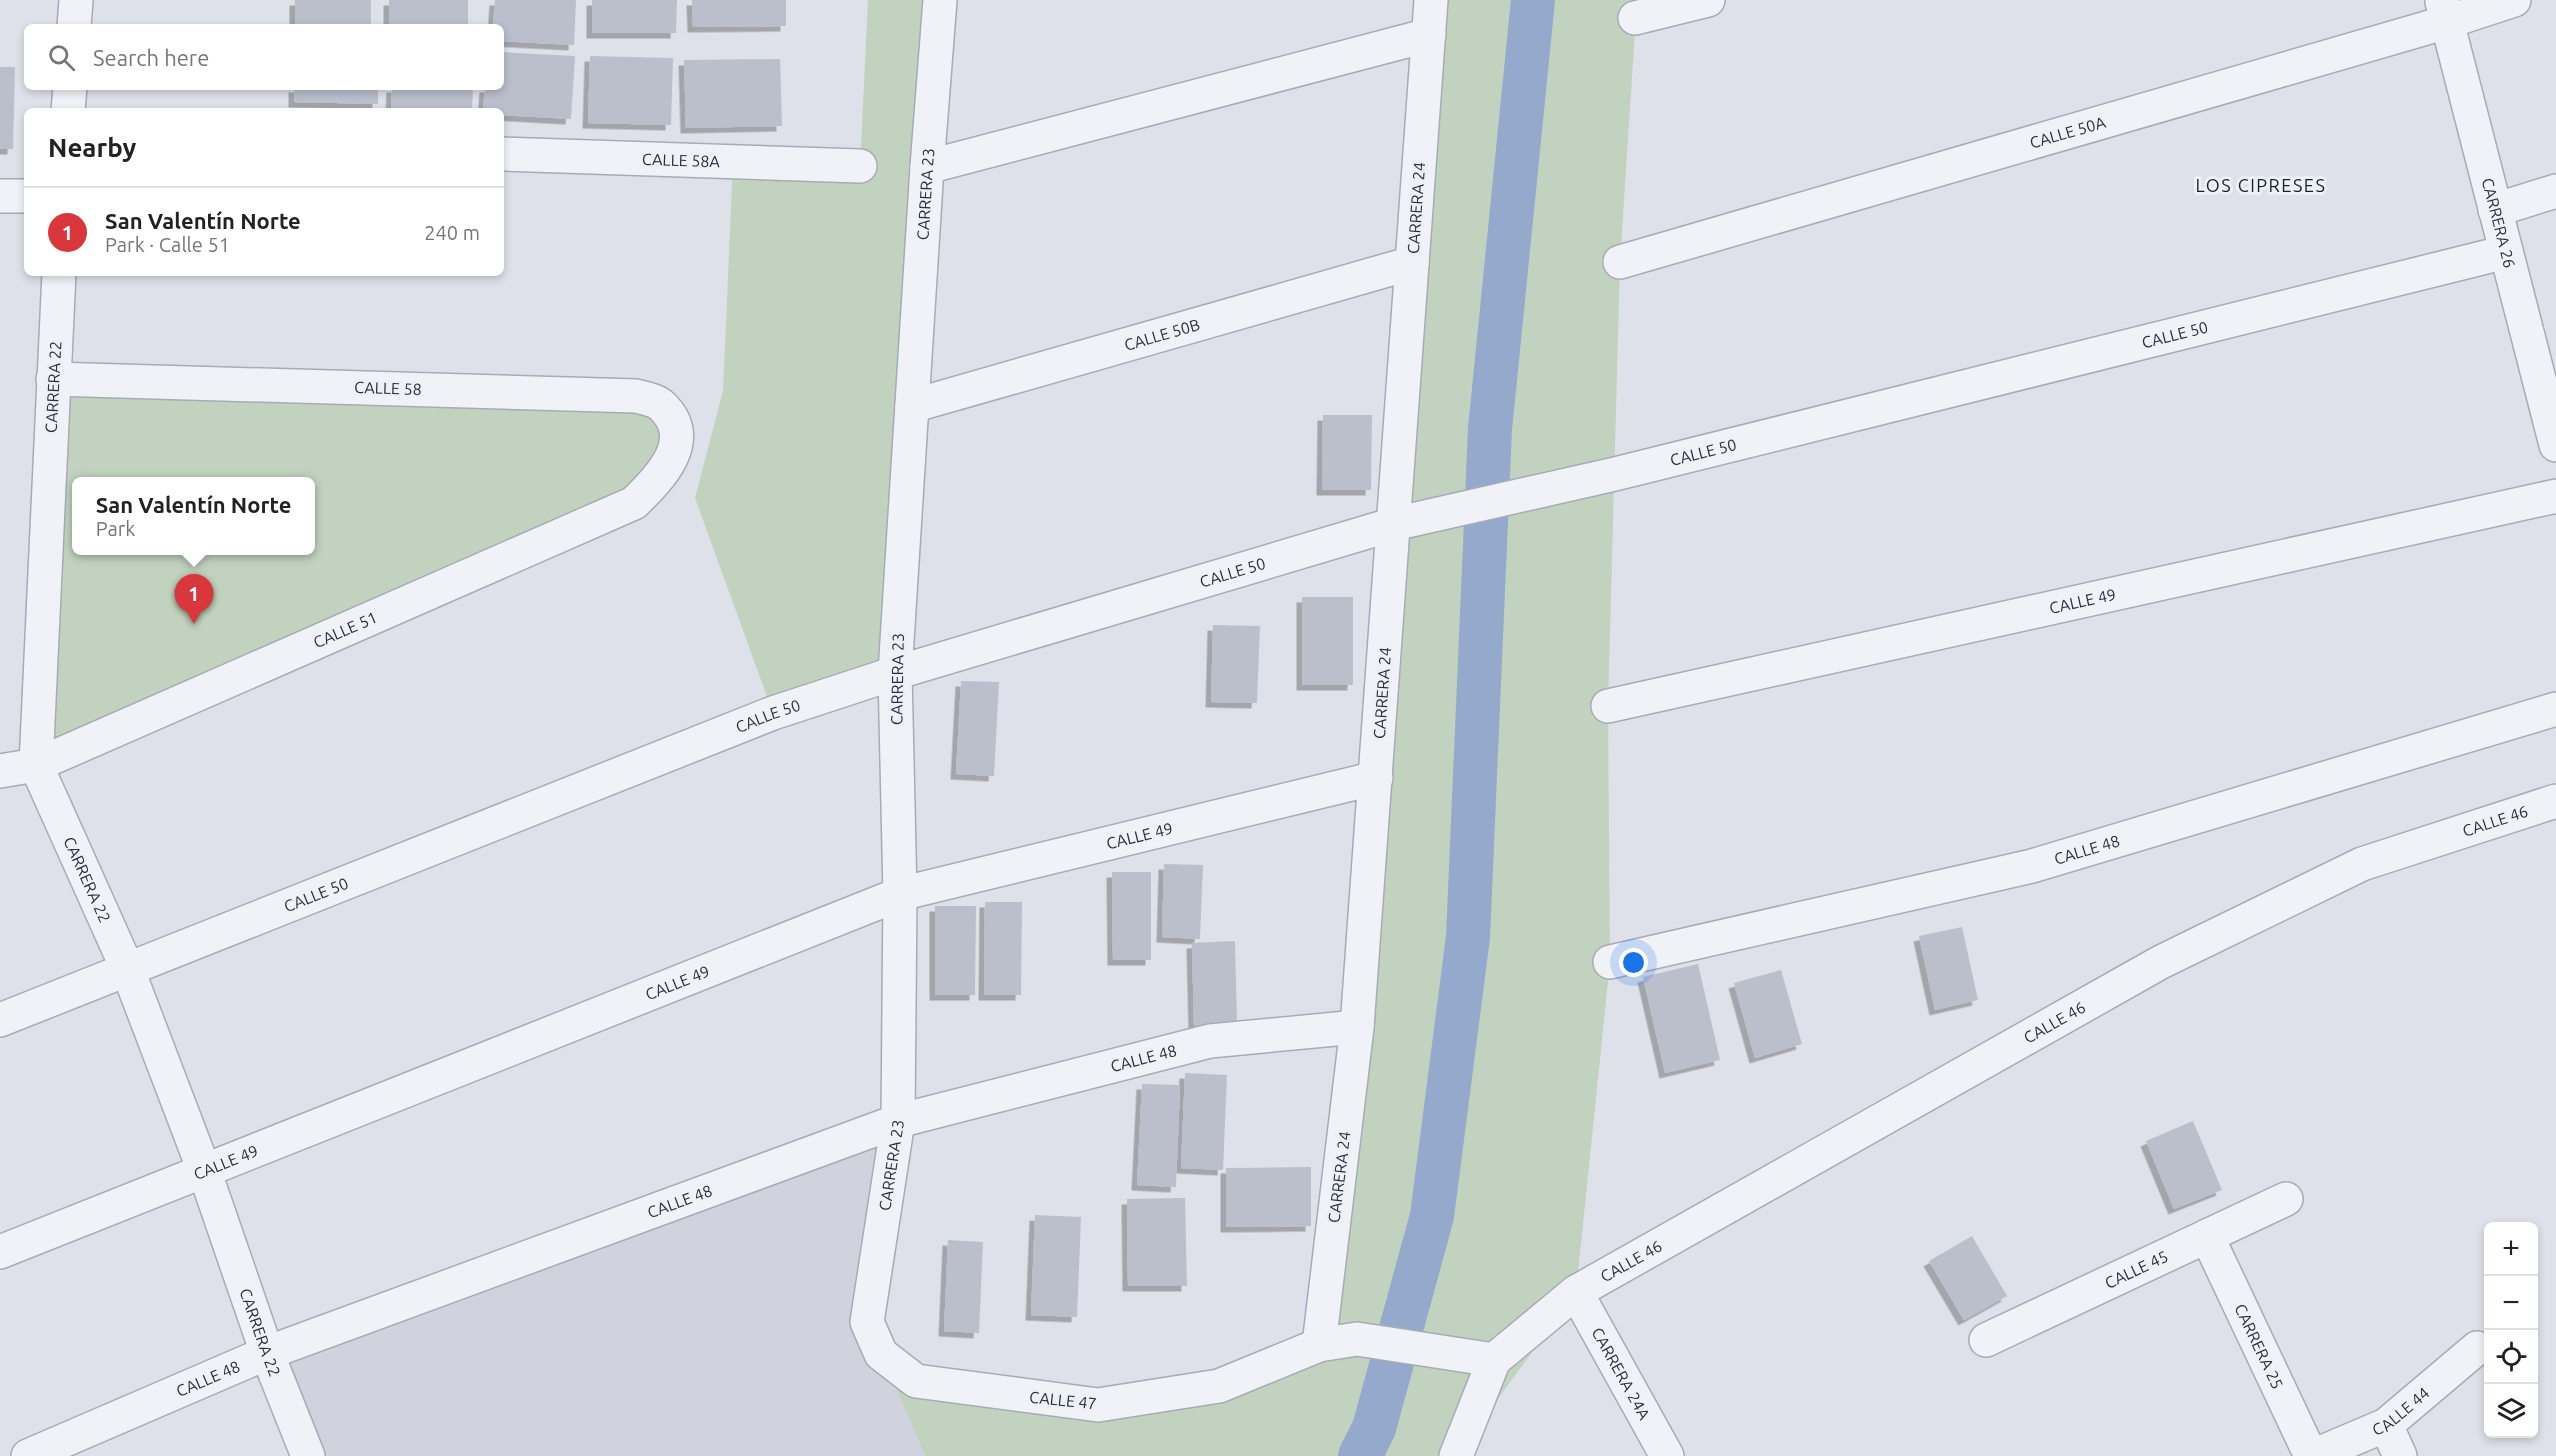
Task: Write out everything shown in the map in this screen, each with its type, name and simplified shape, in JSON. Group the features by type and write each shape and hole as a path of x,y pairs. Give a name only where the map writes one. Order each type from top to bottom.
{"street":[{"path":"74,24 76,0"},
{"name":"CARRERA 23","path":"881,1354 867,1322 898,1121 900,894 895,673 927,167 940,0"},
{"name":"CARRERA 24","path":"1319,1345 1357,1027 1431,0"},
{"path":"1635,18 1708,0"},
{"name":"CALLE 50A","path":"1620,262 2444,11 2514,0"},
{"name":"CARRERA 26","path":"2444,11 2506,252 2554,424"},
{"path":"927,167 1429,35"},
{"path":"68,108 70,90"},
{"name":"CALLE 58A","path":"504,154 860,166"},
{"path":"2496,210 2556,191"},
{"path":"0,196 24,196"},
{"name":"CALLE 50","path":"0,1020 773,713 895,673 1394,524 1615,474 2506,252"},
{"name":"CALLE 50B","path":"912,406 1412,263"},
{"name":"CARRERA 22","path":"59,276 36,765 127,968 204,1170 267,1353 308,1456"},
{"name":"CALLE 58","path":"53,379 636,396 661,404 674,423 676,439 673,459"},
{"name":"CALLE 51","path":"0,771 36,765 634,503 656,482 673,459"},
{"name":"CALLE 49","path":"1608,706 2556,496"},
{"name":"CALLE 48","path":"1610,962 2032,866 2556,709"},
{"name":"CALLE 49","path":"0,1252 900,894 1376,778"},
{"name":"CALLE 46","path":"1494,1360 1576,1292 2161,962 2362,864 2556,801"},
{"name":"CALLE 48","path":"28,1456 267,1353 898,1121 1210,1041 1357,1027"},
{"name":"CALLE 45","path":"1986,1340 2286,1199"},
{"name":"CARRERA 25","path":"2207,1236 2312,1456"},
{"name":"CARRERA 24A","path":"1576,1292 1667,1456"},
{"path":"1319,1345 1357,1339 1494,1360 1456,1456"},
{"name":"CALLE 47","path":"881,1354 916,1381 1098,1405 1219,1386 1319,1345"},
{"name":"CALLE 44","path":"2312,1456 2386,1425 2477,1348"},
{"path":"2386,1425 2400,1456"}],"shaded area":[{"path":"898,1121 867,1322 925,1456 308,1456 267,1353"}],"green space":[{"path":"868,0 940,0 895,673 773,713 695,498 723,391 733,162 860,166"},
{"path":"1432,0 1637,0 1620,262 1608,706 1610,962 1576,1292 1456,1456 925,1456 881,1354 916,1381 1098,1405 1319,1345"},
{"path":"53,379 661,404 656,482 36,765"}],"building":[{"path":"295,0 371,0 371,24 295,24"},
{"path":"389,0 468,0 468,24 389,24"},
{"path":"495,0 576,0 574,45 504,41 504,24 493,24"},
{"path":"592,0 677,0 676,33 592,33"},
{"path":"692,0 786,0 786,26 693,27"},
{"path":"504,52 575,56 571,119 504,115 504,108 483,108 485,90 504,90"},
{"path":"590,56 673,58 671,125 588,123"},
{"path":"780,59 782,126 686,128 684,60"},
{"path":"0,67 15,67 13,149 0,149"},
{"path":"294,90 378,90 378,104 294,102"},
{"path":"392,90 473,90 472,108 391,108"},
{"path":"1323,415 1372,415 1371,490 1322,490"},
{"path":"1302,597 1353,597 1353,685 1302,685"},
{"path":"1213,625 1260,626 1257,703 1211,702"},
{"path":"961,681 999,682 994,776 956,774"},
{"path":"1164,864 1203,865 1200,939 1162,937"},
{"path":"1112,872 1151,872 1151,960 1113,960"},
{"path":"985,902 1022,902 1021,995 984,995"},
{"path":"935,906 976,906 975,995 935,995"},
{"path":"1962,927 1978,1000 1935,1010 1919,936"},
{"path":"1235,941 1237,1025 1194,1026 1192,943"},
{"path":"1698,964 1720,1060 1665,1073 1643,977"},
{"path":"1781,970 1802,1044 1755,1058 1734,983"},
{"path":"1185,1073 1227,1075 1223,1170 1181,1168"},
{"path":"1142,1084 1180,1085 1176,1187 1137,1185"},
{"path":"2193,1121 2222,1190 2174,1209 2146,1141"},
{"path":"1311,1167 1311,1226 1226,1227 1226,1168"},
{"path":"1185,1198 1187,1286 1128,1286 1127,1199"},
{"path":"1035,1215 1081,1217 1077,1317 1031,1315"},
{"path":"1972,1236 2007,1296 1964,1320 1929,1261"},
{"path":"948,1240 983,1242 979,1333 944,1331"}],"waterway":[{"path":"1360,1456 1374,1428 1432,1216 1468,937 1490,429 1533,0"}],"place":[{"name":"San Valentín Norte","path":"194,624"}],"district":[{"name":"LOS CIPRESES","path":"2261,185"}]}
